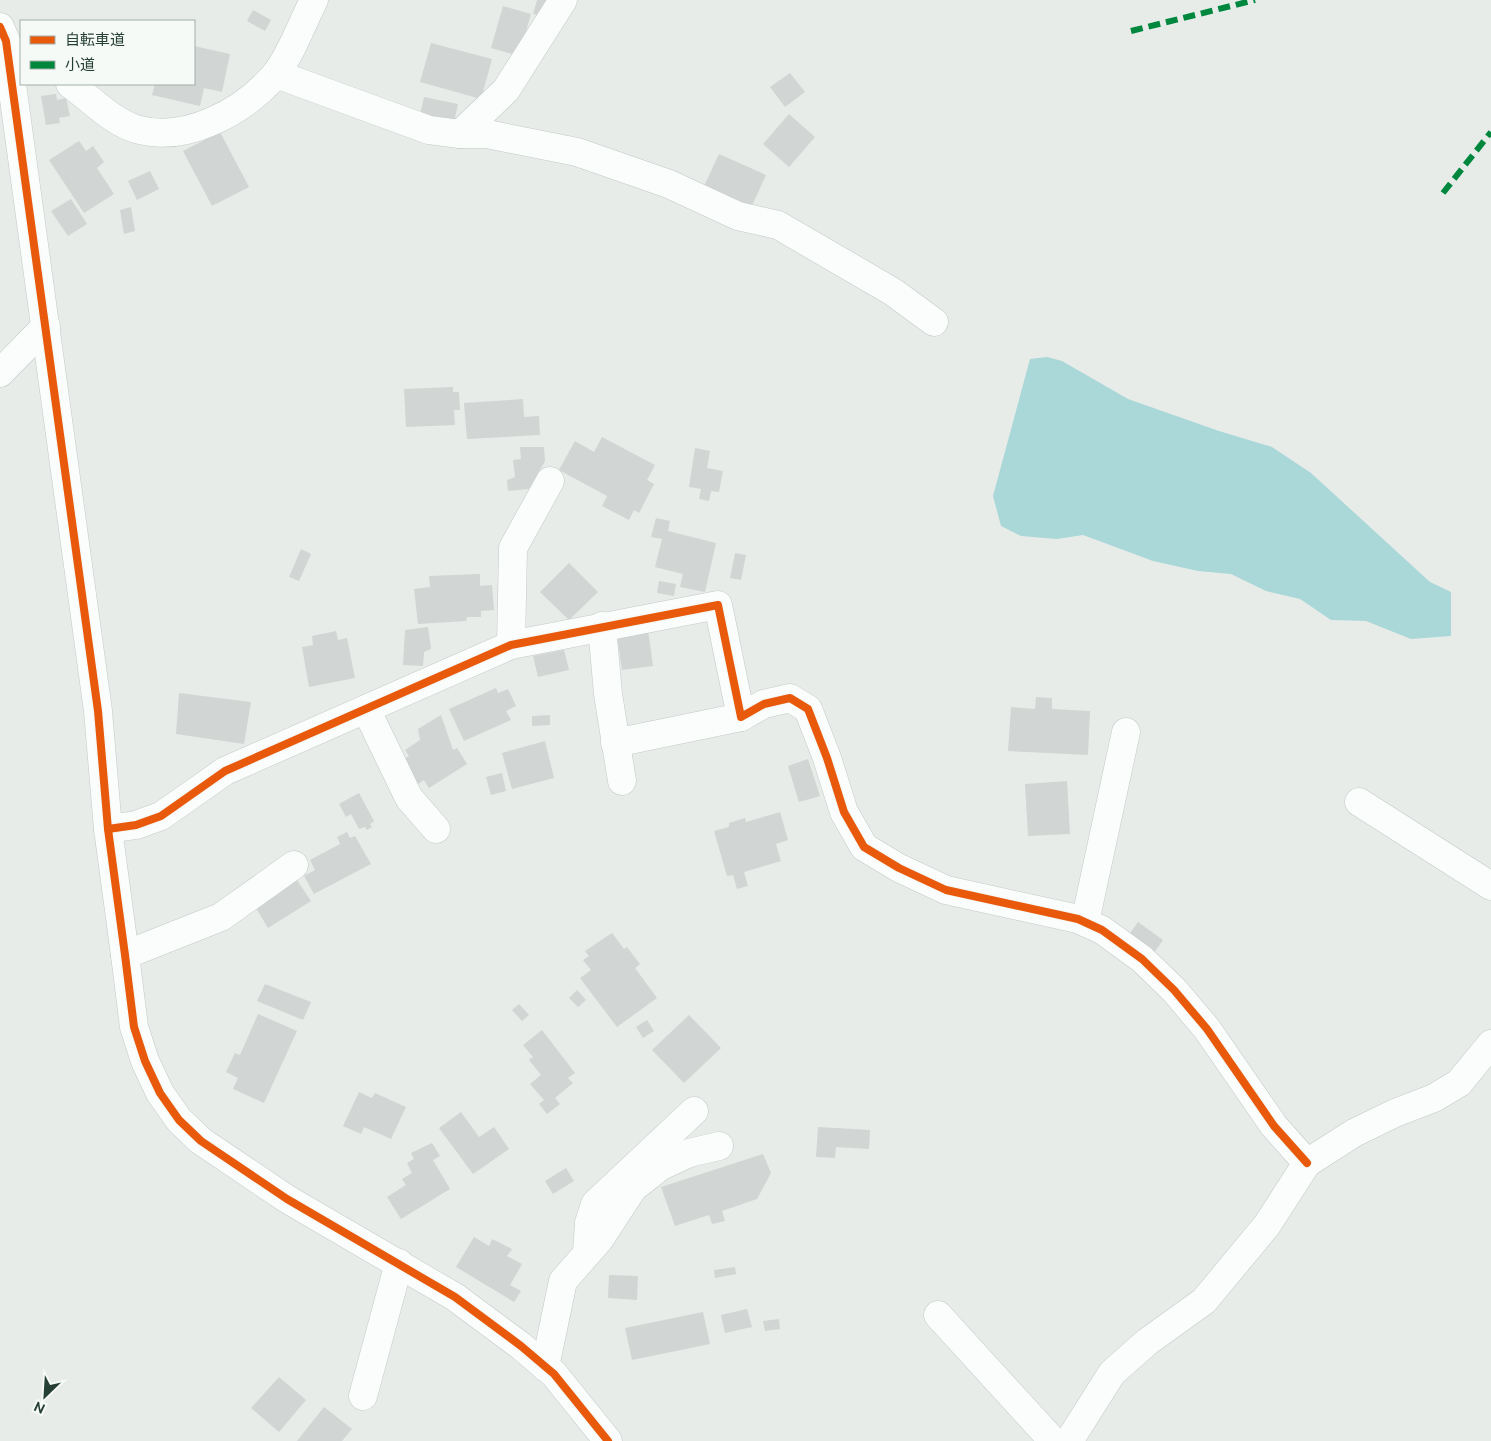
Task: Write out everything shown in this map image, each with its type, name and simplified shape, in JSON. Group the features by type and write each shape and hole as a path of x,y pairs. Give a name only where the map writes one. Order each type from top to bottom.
{"street":[{"path":"71,85 109,114 136,129 178,131 210,123 247,101 276,74 314,0"},
{"path":"460,134 506,90 562,0"},
{"path":"9,39 98,711 108,829 134,1026 145,1061 160,1093 178,1120 201,1141 287,1199 455,1297 521,1346 554,1374 608,1441"},
{"path":"276,74 294,78 429,130 460,134 487,134 577,152 669,184 738,216 778,226 893,292 934,322"},
{"path":"0,373 46,326"},
{"path":"511,645 513,548 550,481"},
{"path":"108,829 136,825 161,816 225,771 511,645 718,605 742,717"},
{"path":"602,626 615,743 622,781"},
{"path":"615,743 742,717 764,704 790,698 808,709 827,758 844,812 864,847 873,854 946,890 1085,922 1102,930 1142,959 1174,990 1207,1028 1274,1126 1306,1163"},
{"path":"366,709 409,798 436,829"},
{"path":"1085,922 1126,732"},
{"path":"1359,802 1491,886"},
{"path":"125,955 221,916 294,865"},
{"path":"1069,1441 1112,1373 1147,1342 1204,1301 1267,1225 1306,1163 1354,1133 1395,1113 1434,1098 1459,1083 1491,1044"},
{"path":"587,1252 588,1223 595,1204 694,1111"},
{"path":"545,1367 563,1281 599,1240 633,1188 661,1166 688,1153 719,1146"},
{"path":"363,1396 399,1263"},
{"path":"938,1315 1053,1441"}],"water":[{"path":"1047,357 1062,361 1128,399 1219,431 1272,447 1311,473 1430,582 1451,592 1451,636 1411,639 1366,621 1331,620 1300,599 1266,591 1231,574 1198,571 1153,561 1083,535 1057,539 1021,536 1001,526 993,496 1030,359"}],"building":[{"path":"537,0 549,0 544,17 533,14"},
{"path":"503,6 531,14 519,56 491,48"},
{"path":"253,10 271,20 265,31 247,21"},
{"path":"431,43 492,59 481,99 420,82"},
{"path":"195,46 230,54 222,92 204,88 200,106 152,95 155,85 195,85"},
{"path":"790,73 805,92 785,107 770,87"},
{"path":"56,94 57,100 66,98 70,116 59,118 60,123 46,125 41,96"},
{"path":"424,97 458,104 454,122 420,115"},
{"path":"789,114 815,137 789,167 763,144"},
{"path":"220,132 249,187 212,206 183,151"},
{"path":"79,141 86,151 93,146 104,162 97,168 114,194 84,213 49,160"},
{"path":"719,154 766,175 751,208 704,186"},
{"path":"150,171 159,189 137,200 128,181"},
{"path":"71,199 87,224 68,236 51,211"},
{"path":"131,207 135,231 124,234 120,210"},
{"path":"453,387 453,392 459,392 460,410 454,410 455,425 406,427 404,389"},
{"path":"523,399 524,417 539,416 540,435 467,439 464,403"},
{"path":"602,437 655,465 647,480 654,484 639,513 634,510 629,520 602,506 607,496 559,470 575,441 594,452"},
{"path":"520,447 544,447 545,461 529,489 508,491 507,480 515,477 513,460 521,459"},
{"path":"695,448 710,451 707,468 723,471 719,492 711,491 709,501 699,499 701,489 689,487"},
{"path":"656,518 670,521 668,531 716,543 705,592 680,587 683,574 655,567 662,539 651,537"},
{"path":"301,549 311,554 299,581 289,577"},
{"path":"735,553 746,555 741,580 730,578"},
{"path":"569,563 598,592 569,620 540,592"},
{"path":"480,574 480,586 492,585 494,610 481,611 481,617 467,617 466,621 418,624 414,589 430,587 429,576"},
{"path":"659,581 676,584 674,596 657,593"},
{"path":"428,627 431,649 424,652 423,666 403,665 405,630"},
{"path":"648,630 653,666 622,670 617,635"},
{"path":"336,631 338,640 347,638 355,678 309,687 302,647 313,645 312,636"},
{"path":"564,650 569,670 538,677 533,656"},
{"path":"496,688 498,693 508,689 516,706 506,711 511,720 464,741 449,709"},
{"path":"179,693 251,702 244,744 176,734"},
{"path":"1036,697 1052,698 1052,709 1090,711 1088,755 1008,751 1011,707 1035,709"},
{"path":"441,715 453,750 457,748 467,764 429,788 424,780 418,784 404,759 409,756 405,750 420,740 418,729"},
{"path":"550,715 550,725 532,726 532,716"},
{"path":"545,741 554,778 512,789 502,753"},
{"path":"808,759 820,796 799,802 788,766"},
{"path":"502,773 506,791 491,795 486,777"},
{"path":"1067,781 1070,834 1028,836 1025,784"},
{"path":"359,793 374,821 370,824 372,827 367,830 365,827 359,829 351,814 346,817 339,804"},
{"path":"780,812 788,840 776,844 781,861 744,872 748,886 737,889 733,875 727,876 714,831 729,827 729,823 745,818 746,822"},
{"path":"347,832 350,838 355,836 371,864 314,894 304,876 315,870 310,860 340,844 337,837"},
{"path":"295,877 311,901 268,928 253,903"},
{"path":"1138,922 1163,940 1151,957 1126,939"},
{"path":"612,933 624,949 627,947 640,964 635,968 657,998 617,1027 580,978 591,970 583,960 589,956 585,951"},
{"path":"265,984 311,1002 303,1020 257,1001"},
{"path":"577,990 586,1000 578,1007 569,998"},
{"path":"519,1004 529,1015 522,1021 512,1010"},
{"path":"258,1014 297,1031 264,1103 233,1089 238,1078 226,1072 235,1053 240,1055"},
{"path":"689,1015 721,1048 684,1083 652,1050"},
{"path":"647,1020 654,1031 643,1038 636,1027"},
{"path":"542,1030 575,1073 568,1078 573,1083 555,1098 560,1104 547,1114 539,1104 544,1100 530,1084 541,1075 529,1060 533,1057 523,1045"},
{"path":"359,1092 372,1098 375,1093 406,1107 391,1139 364,1127 361,1134 343,1126"},
{"path":"461,1112 479,1137 494,1127 509,1149 473,1174 439,1128"},
{"path":"818,1127 870,1130 869,1149 836,1147 835,1158 816,1157"},
{"path":"432,1143 440,1156 433,1160 450,1189 401,1219 387,1197 406,1185 402,1179 412,1173 407,1163 414,1159 411,1153"},
{"path":"763,1154 771,1173 757,1199 722,1211 725,1221 712,1224 709,1215 675,1226 661,1187"},
{"path":"566,1168 574,1181 553,1194 545,1181"},
{"path":"474,1237 489,1246 492,1239 512,1249 507,1256 522,1264 510,1285 521,1291 514,1302 456,1267"},
{"path":"735,1267 736,1274 715,1278 714,1270"},
{"path":"609,1275 638,1276 637,1300 608,1298"},
{"path":"747,1309 752,1327 725,1333 721,1315"},
{"path":"703,1312 710,1344 632,1360 625,1328"},
{"path":"779,1319 780,1329 765,1331 763,1321"},
{"path":"279,1377 306,1400 279,1432 251,1408"},
{"path":"324,1407 352,1429 342,1441 297,1441"}],"marked path":[{"path":"1131,31 1255,0"},
{"path":"1443,193 1491,132"}],"cycle path":[{"path":"0,27 6,41 98,711 108,829 134,1027 145,1061 160,1093 179,1120 201,1141 287,1199 455,1297 521,1346 554,1374 608,1441"},
{"path":"108,829 136,825 161,816 225,771 511,645 718,605 741,717 764,704 790,698 808,709 827,758 844,812 864,847 899,868 946,890 1078,919 1102,930 1142,959 1174,990 1207,1029 1274,1126 1307,1163"}]}
